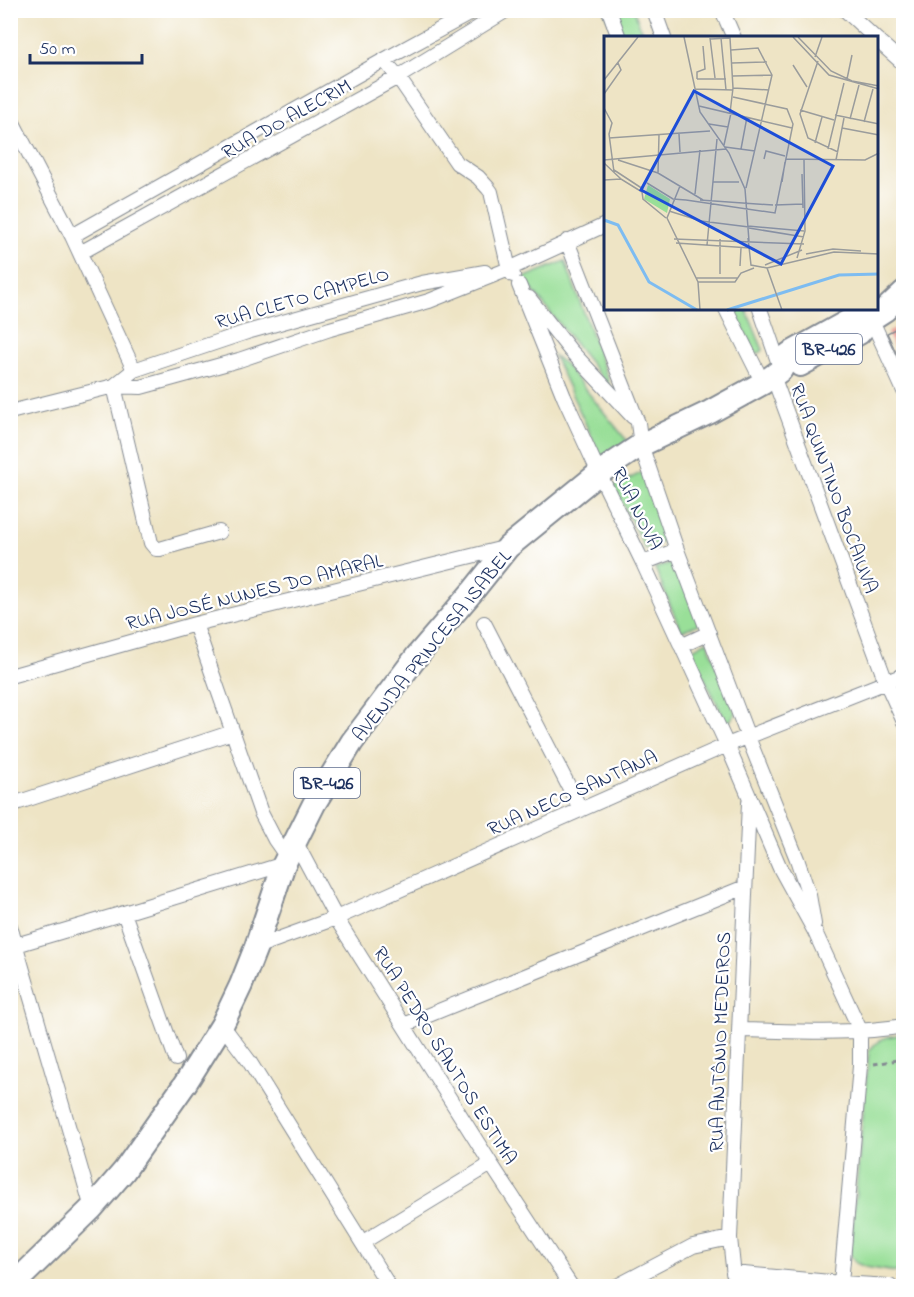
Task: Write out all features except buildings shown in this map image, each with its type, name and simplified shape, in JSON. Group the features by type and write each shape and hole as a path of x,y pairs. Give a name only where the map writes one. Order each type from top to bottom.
{"main road":[{"name":"AVENIDA PRINCESA ISABEL","path":"12,1287 92,1208 124,1171 185,1084 222,1025 241,985 288,854 314,804 352,742 417,656 508,547 599,473 641,445 710,412 772,376 795,368 859,333 869,314 885,309 903,292"}],"street":[{"name":"RUA DO ALECRIM","path":"72,236 476,10"},
{"name":"RUA DO ALECRIM","path":"80,254 398,77 507,10"},
{"path":"609,10 618,36"},
{"path":"654,10 663,36"},
{"path":"722,10 733,36"},
{"path":"846,11 874,36"},
{"path":"878,40 903,64"},
{"name":"RUA NOVA","path":"384,60 457,163 478,177 491,192 509,268 519,285 570,350 638,423"},
{"path":"10,117 72,236 134,370"},
{"path":"206,160 219,178"},
{"name":"RUA CLETO CAMPELO","path":"10,412 114,386 141,387 239,360 330,329 429,301 604,225"},
{"name":"RUA NOVA","path":"567,242 638,423 641,445 677,550 797,860 809,895 815,932"},
{"name":"RUA CLETO CAMPELO","path":"114,386 134,370 248,332 422,283 509,268"},
{"name":"RUA NOVA","path":"519,285 564,397 727,745 780,868 815,932"},
{"path":"727,310 772,376"},
{"path":"760,310 772,376"},
{"path":"869,314 903,391"},
{"name":"RUA QUINTINO BOCAIUVA","path":"772,376 903,722"},
{"path":"114,386 151,543 156,549 160,549 219,532"},
{"name":"RUA JOSÉ NUNES DO AMARAL","path":"10,676 195,624 508,547"},
{"path":"643,563 677,550"},
{"path":"484,623 581,810"},
{"name":"RUA PEDRO SANTOS ESTIMA","path":"195,624 261,813 275,840 336,918 571,1287"},
{"path":"681,646 710,633"},
{"name":"RUA NECO SANTANA","path":"256,947 336,918 727,745 903,675"},
{"path":"10,805 233,732"},
{"name":"RUA ANTÔNIO MEDEIROS","path":"734,1280 730,1238 749,799"},
{"path":"764,831 782,822"},
{"path":"15,949 124,913 288,854"},
{"path":"780,868 797,860"},
{"path":"404,1025 745,887"},
{"path":"124,913 176,1059"},
{"path":"10,926 92,1208"},
{"path":"815,932 860,1030 860,1066 841,1283"},
{"path":"222,1025 249,1061 390,1287"},
{"path":"740,1030 860,1030 903,1026"},
{"path":"363,1242 491,1164"},
{"path":"616,1287 693,1246 730,1238"},
{"path":"734,1280 841,1283 894,1281"}],"path":[{"path":"860,1066 903,1059"},
{"path":"894,1281 903,1235"}],"green space":[{"path":"605,11 634,11 644,36 616,36"},
{"path":"565,261 608,379 609,387 523,278"},
{"path":"734,310 746,310 763,350 756,355"},
{"path":"554,356 565,364 628,442 602,459"},
{"path":"643,472 668,539 645,549 614,486"},
{"path":"676,562 699,624 681,631 655,568"},
{"path":"707,641 736,713 727,724 691,650"},
{"path":"903,1034 903,1273 865,1267 856,1263 850,1255 869,1051 884,1038"}]}
